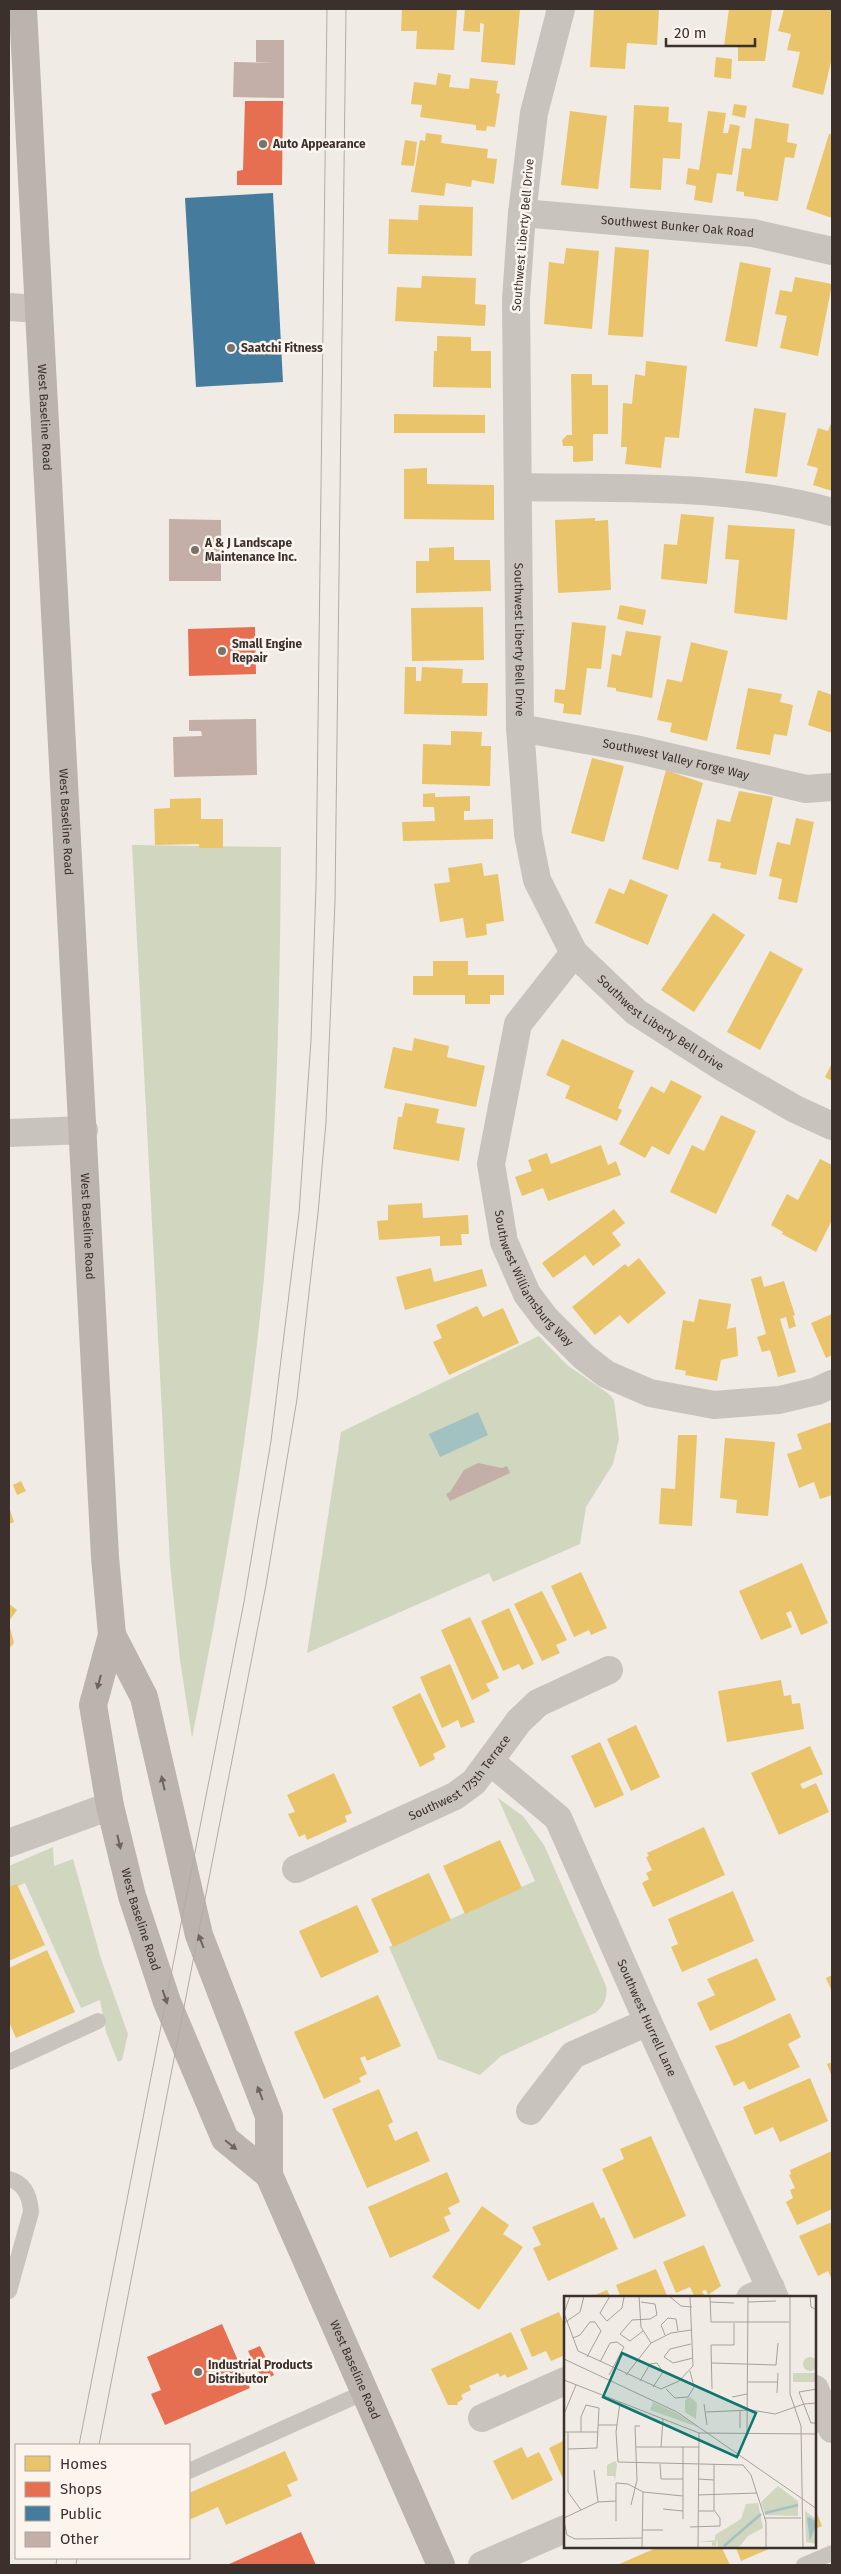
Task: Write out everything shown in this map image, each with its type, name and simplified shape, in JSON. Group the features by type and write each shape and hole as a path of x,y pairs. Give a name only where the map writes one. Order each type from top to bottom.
{"main road":[{"name":"West Baseline Road","path":"23,9 84,1130 105,1557 112,1635 93,1705 110,1806 132,1896 167,2002 225,2139 269,2175"},
{"name":"West Baseline Road","path":"112,1635 144,1697 199,1935 269,2116 269,2175 442,2565"}],"street":[{"name":"Southwest Liberty Bell Drive","path":"561,9 534,113 522,213 516,299 520,728 528,834 537,880 574,953 636,1012 730,1072 832,1126"},
{"name":"Southwest Bunker Oak Road","path":"522,213 753,233 832,251"},
{"path":"9,307 39,308"},
{"path":"519,487 682,490 805,505 832,512"},
{"name":"Southwest Valley Forge Way","path":"520,728 635,749 806,789 832,787"},
{"name":"Southwest Williamsburg Way","path":"574,953 518,1024 491,1164 504,1242 526,1294 545,1318 584,1357 606,1374 650,1394 714,1405 779,1400 817,1392 832,1384"},
{"path":"9,1133 84,1130"},
{"name":"Southwest 175th Terrace","path":"296,1868 455,1796 474,1782 520,1721 538,1703 609,1670"},
{"name":"Southwest Hurrell Lane","path":"490,1762 558,1818 765,2295"},
{"path":"9,1843 110,1806"},
{"path":"530,2111 573,2055 648,2022"},
{"path":"482,2418 564,2380"},
{"path":"816,2392 826,2418"},
{"path":"482,2565 564,2529"}],"lane":[{"path":"9,2062 98,2020"},
{"path":"9,2179 16,2181 25,2190 30,2200 31,2212 9,2291"},
{"path":"190,2471 365,2392"},
{"path":"804,2565 832,2553"}],"green space":[{"path":"132,845 281,847 277,1068 272,1178 263,1288 242,1458 214,1626 192,1738 180,1660 170,1564"},
{"path":"539,1336 567,1365 609,1394 614,1400 619,1439 613,1464 586,1507 580,1544 493,1582 489,1573 307,1653 341,1432"},
{"path":"498,1798 523,1816 544,1845 606,1986 606,1998 601,2008 595,2013 501,2056 480,2075 438,2059 389,1947 535,1881"},
{"path":"53,1847 54,1866 73,1859 101,1959 128,2034 122,2060 118,2062 106,2032 100,2000 81,2008 25,1883 9,1890 9,1866"}],"water":[{"path":"478,1412 488,1435 440,1457 429,1434"}],"building: Homes":[{"path":"402,9 457,9 454,50 416,49 417,31 401,31"},
{"path":"465,9 520,9 515,65 481,62 484,24 480,23 480,32 463,31"},
{"path":"594,9 659,9 657,45 627,43 625,69 590,67"},
{"path":"729,9 772,10 765,61 738,61 738,46 724,46"},
{"path":"784,9 832,9 832,58 823,95 792,87 800,52 787,50 791,34 778,31"},
{"path":"716,57 732,59 731,79 714,77"},
{"path":"438,73 451,75 449,87 469,89 470,78 498,81 496,93 500,94 495,127 487,126 486,131 476,130 476,125 420,117 422,105 411,104 414,82 436,85"},
{"path":"734,104 747,106 745,118 732,115"},
{"path":"634,105 669,107 668,122 682,123 680,159 663,158 661,190 630,188"},
{"path":"570,111 607,116 598,189 561,185"},
{"path":"708,111 726,113 723,133 728,133 730,124 740,126 732,175 717,173 712,203 694,200 696,186 686,184 688,168 699,170"},
{"path":"755,118 789,124 787,142 797,144 794,158 785,157 778,201 744,196 744,192 736,191 742,148 751,149"},
{"path":"426,133 442,135 441,143 488,149 487,158 497,159 494,184 472,180 471,187 446,183 444,196 411,192 420,140 425,141"},
{"path":"829,134 832,134 832,218 806,209"},
{"path":"405,140 417,142 414,166 401,165"},
{"path":"419,205 473,207 472,256 388,254 389,219 418,220"},
{"path":"615,247 649,250 643,337 608,335"},
{"path":"566,248 599,251 592,329 544,324 549,262 564,264"},
{"path":"740,262 771,268 757,347 725,341"},
{"path":"422,276 476,278 475,304 486,305 485,326 395,321 397,287 421,288"},
{"path":"795,277 832,284 818,356 780,348 787,316 775,314 780,290 792,292"},
{"path":"437,336 471,337 471,351 491,351 491,388 433,387 434,351 437,351"},
{"path":"646,361 687,366 679,438 665,437 661,468 625,464 627,447 621,447 623,403 632,404 635,374 645,376"},
{"path":"571,374 592,374 592,385 608,385 608,434 593,434 593,461 573,462 573,446 563,446 562,440 567,435 572,435"},
{"path":"754,408 786,413 777,477 745,473"},
{"path":"394,414 485,415 485,433 394,433"},
{"path":"832,420 832,491 813,485 818,468 807,465 818,428 828,431"},
{"path":"427,468 427,484 494,485 494,520 404,519 404,469"},
{"path":"681,514 714,517 707,584 661,579 664,544 677,545"},
{"path":"595,518 595,521 608,520 611,590 558,593 555,520"},
{"path":"728,525 795,529 787,620 734,613 739,560 725,559"},
{"path":"454,547 454,560 490,560 491,591 416,593 416,561 429,561 429,548"},
{"path":"620,605 646,610 643,625 617,619"},
{"path":"483,607 484,660 412,661 411,608"},
{"path":"572,622 606,626 601,669 587,668 581,715 563,713 564,704 554,702 555,689 565,690"},
{"path":"626,631 661,636 652,698 616,691 616,688 607,687 612,654 621,656"},
{"path":"691,642 728,651 707,741 670,732 672,723 657,720 667,679 682,682"},
{"path":"405,667 416,667 416,681 421,681 422,667 463,669 462,683 488,683 487,716 404,714"},
{"path":"748,688 782,694 780,702 793,705 787,736 774,734 770,755 736,749"},
{"path":"818,690 832,695 832,733 808,725"},
{"path":"451,731 482,732 481,746 491,746 490,786 422,784 423,744 451,745"},
{"path":"592,758 624,766 604,842 571,833"},
{"path":"666,770 703,783 678,870 642,859"},
{"path":"739,791 773,797 756,875 720,868 721,863 708,861 717,819 730,822"},
{"path":"435,793 435,797 470,796 470,811 464,811 464,820 493,819 493,839 403,841 402,822 435,821 434,807 423,807 423,794"},
{"path":"201,798 201,819 223,819 223,848 199,848 199,844 155,845 154,809 170,808 170,799"},
{"path":"796,818 814,822 797,903 778,899 782,879 769,876 777,842 790,845"},
{"path":"482,863 484,876 498,874 504,921 486,924 487,935 466,938 463,918 440,922 434,884 450,882 448,868"},
{"path":"630,879 668,895 648,945 595,923 609,888 624,894"},
{"path":"713,913 745,935 694,1012 661,990"},
{"path":"770,951 803,969 760,1050 727,1032"},
{"path":"433,961 468,961 468,975 504,975 504,995 490,995 490,1004 465,1004 465,995 413,995 413,976 433,976"},
{"path":"414,1038 449,1046 447,1057 485,1066 476,1107 384,1088 393,1047 412,1051"},
{"path":"562,1039 634,1071 618,1108 622,1110 617,1121 565,1098 570,1086 546,1075"},
{"path":"832,1063 832,1081 825,1077"},
{"path":"671,1080 702,1096 669,1155 652,1146 645,1158 619,1144 651,1086 664,1093"},
{"path":"405,1103 439,1109 436,1123 465,1128 459,1161 393,1149 398,1117 402,1117"},
{"path":"721,1115 756,1131 716,1214 670,1192 692,1145 704,1151"},
{"path":"601,1145 608,1165 616,1161 621,1175 548,1201 543,1188 522,1196 515,1177 532,1171 528,1160 547,1153 551,1164"},
{"path":"820,1159 832,1165 832,1220 816,1252 782,1234 783,1232 771,1225 787,1194 798,1200"},
{"path":"422,1203 423,1218 468,1215 469,1234 461,1234 462,1245 440,1246 440,1236 379,1240 377,1221 388,1220 388,1205"},
{"path":"614,1209 625,1223 612,1233 621,1245 593,1266 585,1255 553,1278 542,1263"},
{"path":"639,1258 666,1293 628,1324 620,1315 595,1335 572,1307 625,1264 628,1267"},
{"path":"431,1268 434,1282 482,1269 487,1286 405,1310 396,1277"},
{"path":"761,1276 764,1287 784,1281 795,1315 793,1316 796,1326 789,1329 786,1317 780,1319 796,1372 778,1377 770,1350 762,1352 757,1337 766,1334 751,1279"},
{"path":"699,1299 731,1304 727,1329 736,1327 738,1356 721,1360 717,1381 685,1375 686,1371 675,1369 683,1320 694,1322"},
{"path":"477,1306 483,1317 503,1308 519,1343 449,1375 433,1342 442,1338 436,1325"},
{"path":"832,1314 832,1355 826,1358 811,1323"},
{"path":"831,1422 832,1495 820,1499 814,1482 799,1488 787,1454 802,1449 797,1434"},
{"path":"678,1435 697,1435 692,1526 659,1524 661,1488 675,1489"},
{"path":"725,1438 775,1442 768,1516 736,1513 737,1500 720,1498"},
{"path":"21,1481 26,1491 17,1495 13,1485"},
{"path":"9,1507 14,1522 9,1524"},
{"path":"802,1563 828,1623 801,1635 791,1611 786,1613 792,1627 761,1640 739,1591"},
{"path":"581,1572 607,1628 591,1635 589,1630 574,1637 551,1586"},
{"path":"542,1591 567,1640 556,1645 560,1653 542,1661 514,1604"},
{"path":"9,1604 17,1610 9,1621"},
{"path":"509,1608 534,1664 522,1670 519,1664 503,1671 481,1621"},
{"path":"470,1617 499,1678 486,1684 490,1691 472,1700 441,1630"},
{"path":"9,1624 14,1643 9,1649"},
{"path":"450,1664 475,1722 461,1728 458,1720 442,1728 420,1677"},
{"path":"781,1680 784,1696 791,1695 792,1704 800,1703 804,1729 727,1742 718,1691"},
{"path":"420,1693 446,1747 433,1754 435,1759 420,1767 392,1707"},
{"path":"636,1725 660,1777 631,1791 607,1739"},
{"path":"600,1742 624,1795 595,1808 571,1756"},
{"path":"810,1746 823,1774 800,1784 803,1789 816,1783 829,1812 779,1835 751,1773"},
{"path":"334,1773 352,1813 345,1816 347,1822 307,1840 305,1834 299,1837 288,1814 295,1812 287,1795"},
{"path":"704,1827 725,1875 653,1907 642,1883 649,1879 646,1873 652,1870 646,1857 649,1856 647,1853"},
{"path":"500,1840 522,1888 465,1914 443,1866"},
{"path":"429,1873 451,1920 393,1947 371,1899"},
{"path":"17,1884 45,1945 9,1961 9,1887"},
{"path":"733,1891 754,1941 682,1972 671,1947 678,1944 668,1919"},
{"path":"357,1905 379,1952 321,1978 299,1931"},
{"path":"47,1950 75,2012 16,2038 9,2022 9,1968"},
{"path":"757,1958 776,2000 710,2031 697,2003 715,1995 707,1979"},
{"path":"832,1975 832,1992 826,1978"},
{"path":"378,1995 401,2046 367,2061 365,2056 360,2058 367,2074 359,2078 361,2082 324,2099 294,2032"},
{"path":"790,2013 801,2037 788,2044 800,2067 749,2090 744,2081 734,2086 715,2046"},
{"path":"832,2062 832,2077 827,2064"},
{"path":"810,2078 828,2121 780,2142 773,2127 755,2135 743,2107"},
{"path":"379,2089 393,2122 388,2125 395,2141 417,2131 430,2161 367,2188 332,2109"},
{"path":"651,2136 686,2216 634,2239 602,2169 624,2159 620,2149"},
{"path":"832,2151 832,2209 797,2225 786,2202 793,2198 790,2190 795,2188 789,2175 791,2174 790,2170"},
{"path":"447,2172 460,2202 448,2208 451,2214 444,2217 450,2231 390,2258 368,2207"},
{"path":"593,2202 601,2219 604,2217 618,2249 548,2281 533,2248 541,2245 532,2227"},
{"path":"482,2206 509,2225 503,2234 523,2247 479,2310 432,2277"},
{"path":"832,2222 832,2280 828,2271 818,2276 799,2236"},
{"path":"704,2245 721,2286 708,2295 706,2290 702,2291 704,2295 694,2296 690,2287 676,2293 663,2262"},
{"path":"656,2269 667,2296 620,2296 616,2285"},
{"path":"607,2290 610,2296 593,2296"},
{"path":"559,2312 564,2324 564,2355 551,2361 546,2351 532,2357 520,2329"},
{"path":"511,2332 528,2369 507,2378 505,2374 500,2377 498,2373 469,2386 471,2390 461,2395 463,2399 457,2403 458,2405 448,2405 431,2369"},
{"path":"564,2440 563,2479 549,2448"},
{"path":"522,2447 527,2458 539,2452 553,2480 512,2500 493,2461"},
{"path":"285,2451 298,2480 287,2485 292,2496 226,2525 218,2507 190,2520 190,2493"},
{"path":"816,2511 822,2526 816,2529"},
{"path":"654,2549 722,2549 730,2565 617,2565"},
{"path":"736,2549 769,2549 741,2561"}],"building: Shops":[{"name":"Auto Appearance","path":"245,101 283,101 282,185 237,185 237,171 243,170"},
{"name":"Small Engine Repair","path":"255,627 256,674 189,676 188,629"},
{"name":"Industrial Products Distributor","path":"222,2324 250,2388 165,2425 151,2394 161,2390 147,2357"},
{"path":"260,2346 274,2375 263,2381 248,2351"},
{"path":"301,2532 316,2565 227,2565"}],"building: Public":[{"path":"273,193 283,382 196,387 185,198"}],"building: Other":[{"path":"256,40 284,40 284,98 233,97 234,62 274,63 256,62"},
{"name":"A & J Landscape Maintenance Inc.","path":"169,519 221,520 221,581 169,581"},
{"path":"256,719 257,775 174,777 173,737 202,736 201,731 189,731 189,720"},
{"path":"478,1463 502,1468 507,1466 510,1473 450,1501 446,1494 450,1492 464,1470"}],"tram line":[{"path":"79,2444 244,1602 271,1441 299,1213 311,1040 316,885 327,9"},
{"path":"99,2444 266,1585 297,1399 318,1213 326,1122 335,901 346,9"},
{"path":"56,2565 57,2559"},
{"path":"76,2565 77,2559"}],"place":[{"name":"Auto Appearance","path":"263,144"},
{"name":"Saatchi Fitness","path":"231,348"},
{"name":"A & J Landscape Maintenance Inc.","path":"195,550"},
{"name":"Small Engine Repair","path":"222,651"},
{"name":"Industrial Products Distributor","path":"198,2372"}]}
